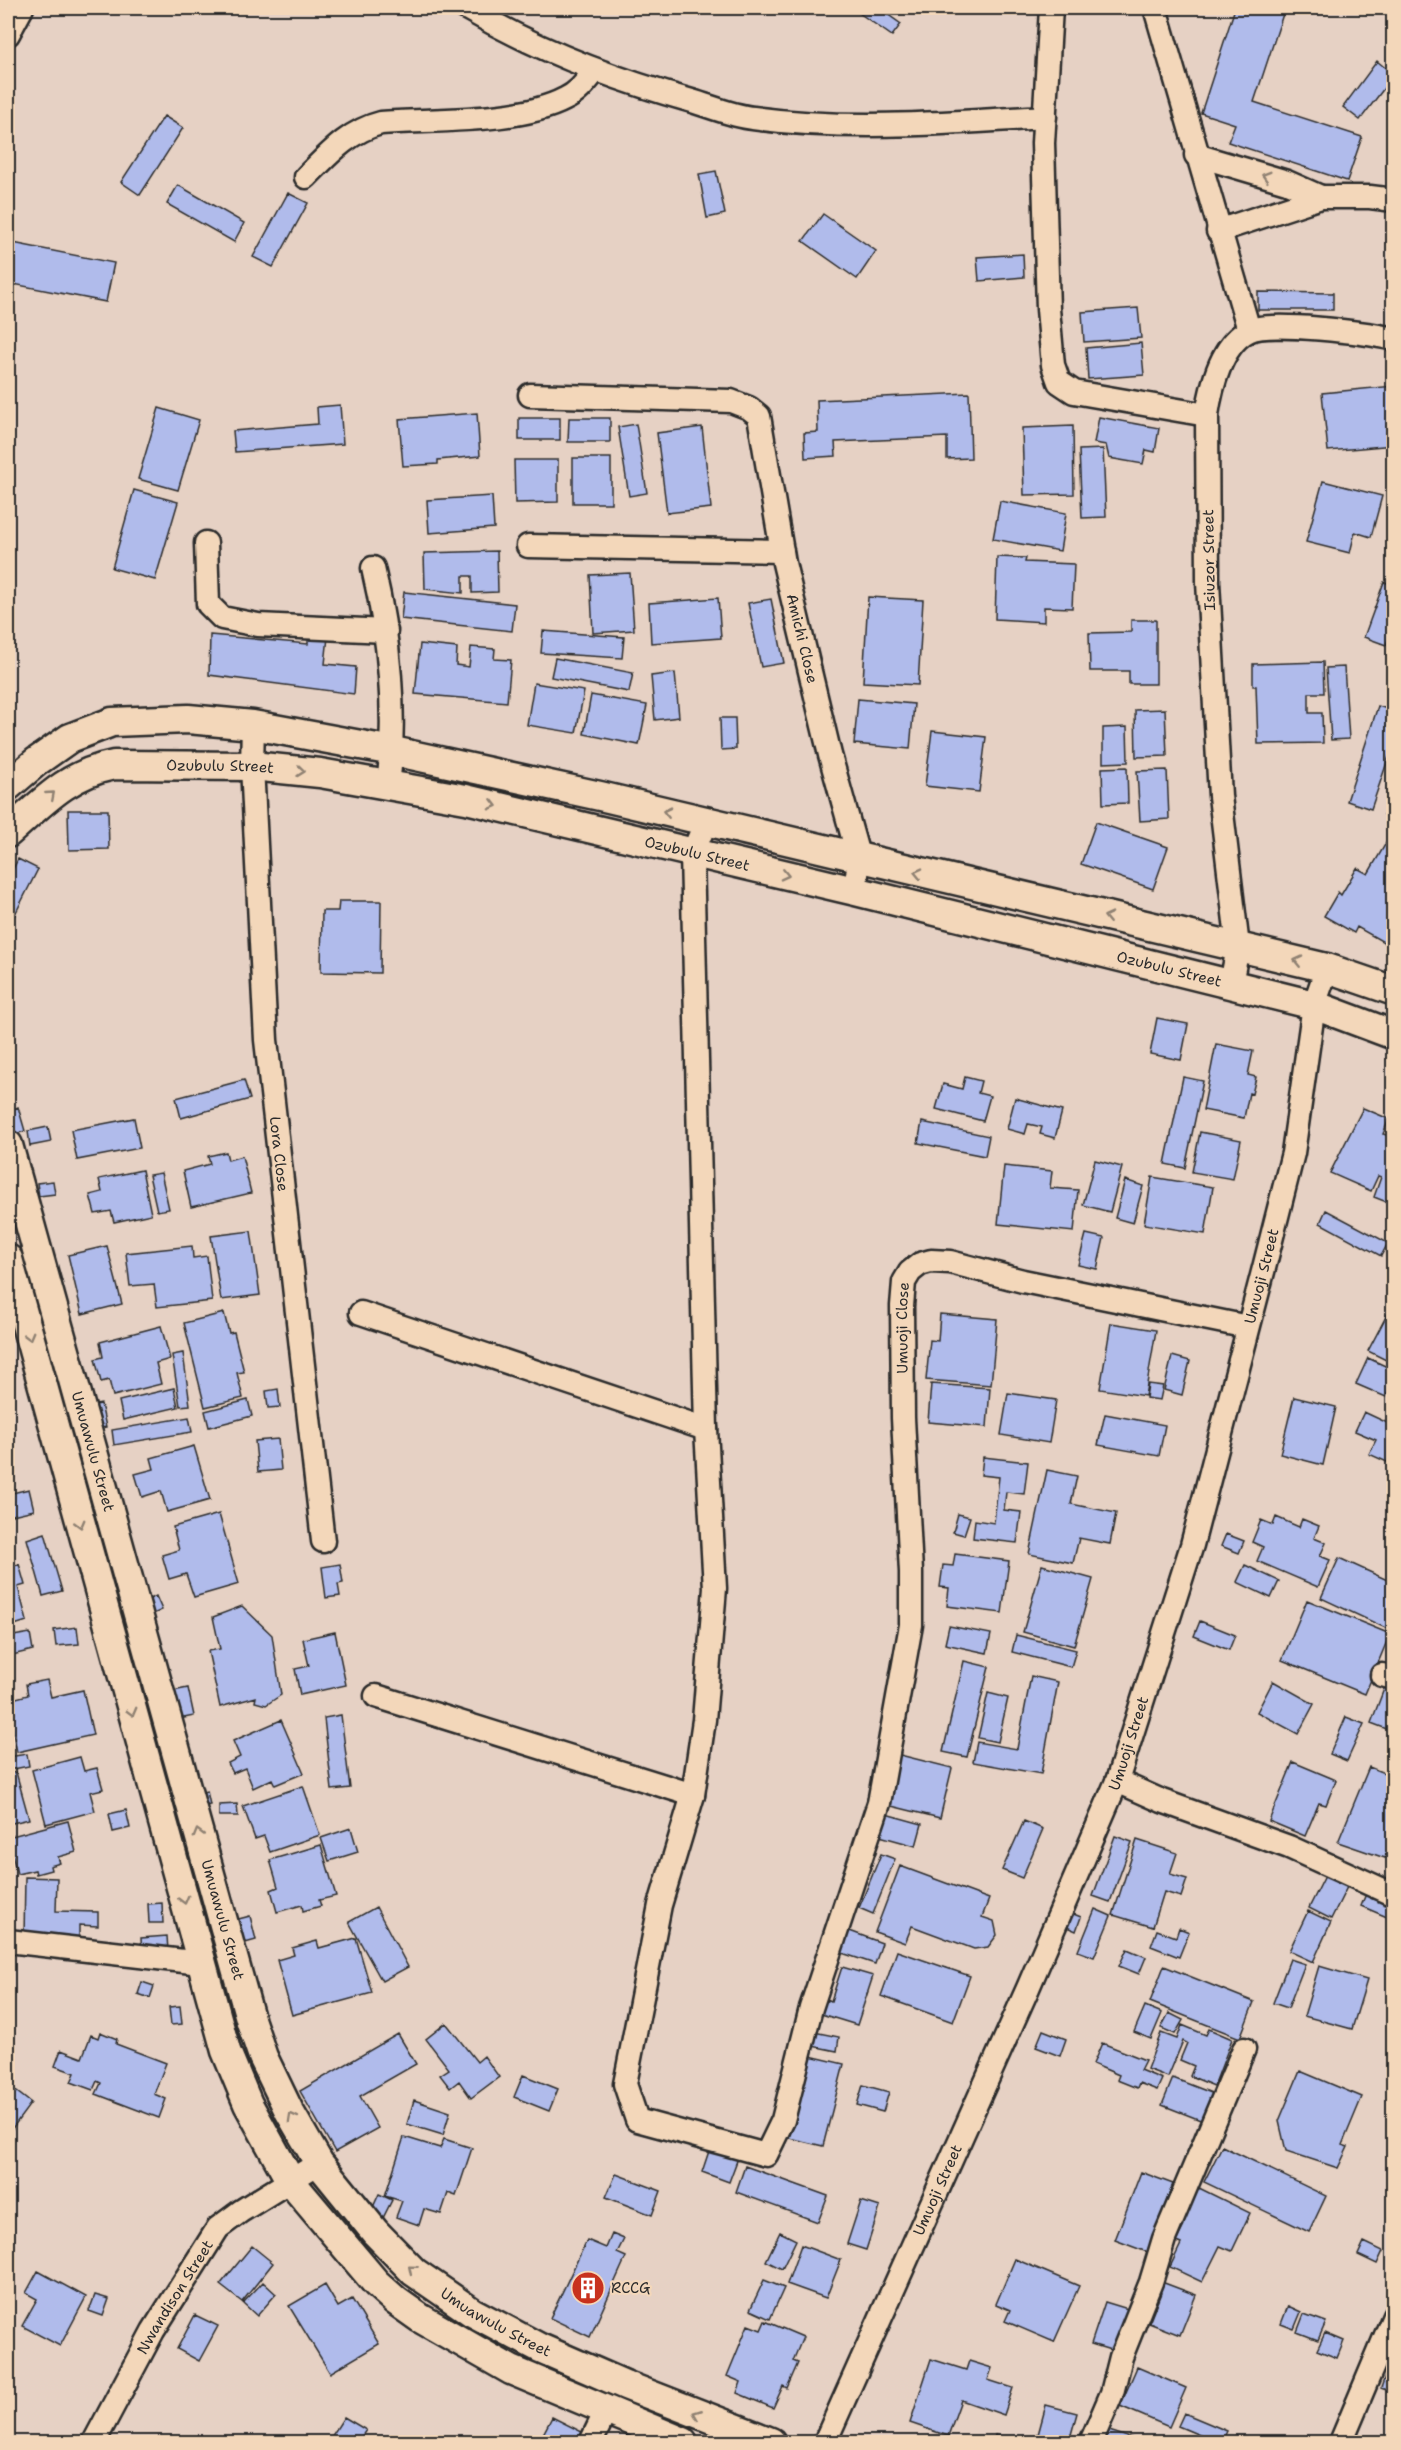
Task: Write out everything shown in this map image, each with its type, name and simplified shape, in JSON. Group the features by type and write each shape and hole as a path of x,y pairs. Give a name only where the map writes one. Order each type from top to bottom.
{"main road":[{"path":"8,786 36,762 70,738 112,722 188,719 253,725 393,751 706,822 1327,968 1394,991"},
{"name":"Ozubulu Street","path":"8,833 66,782 95,769 114,765 252,766 320,773 466,799 855,891 1314,1005 1394,1035"},
{"name":"Umuawulu Street","path":"8,1145 251,2022 263,2057 289,2111 319,2163 395,2254 414,2272 472,2312 540,2348 625,2385 771,2442"},
{"name":"Umuawulu Street","path":"8,1259 226,2051 248,2104 291,2182 376,2283 396,2301 429,2324 511,2370 683,2442"}],"street":[{"path":"8,34 22,8"},
{"path":"466,8 542,49 595,70 644,88 752,118 839,125 920,124 1045,117"},
{"path":"1051,8 1043,143 1048,309 1053,365 1059,382 1074,392 1207,415"},
{"path":"1155,8 1248,330 1271,327 1312,328 1394,339"},
{"path":"306,177 340,143 366,127 381,123 506,115 551,105 576,93 595,70"},
{"path":"1196,155 1287,182 1321,197"},
{"path":"1218,231 1321,197 1370,197 1394,200"},
{"name":"Isiuzor Street","path":"1231,984 1238,947 1220,796 1208,582 1207,415 1219,367 1235,341 1248,330"},
{"name":"Amichi Close","path":"530,395 731,401 748,408 759,416 782,551 830,756 859,859"},
{"path":"206,543 208,604 222,618 258,625 386,631"},
{"path":"528,546 782,551"},
{"path":"373,568 386,631 393,751 388,785"},
{"name":"Lora Close","path":"253,725 252,766 266,1040 323,1541"},
{"path":"376,1696 693,1795 704,1720 715,1588 706,1429 692,854 706,822"},
{"path":"855,891 859,859"},
{"name":"Umuoji Street","path":"825,2442 1028,1989 1117,1781 1192,1545 1293,1153 1314,1005 1327,968"},
{"name":"Umuoji Close","path":"693,1795 660,1905 625,2084 637,2120 766,2155 783,2120 811,2008 879,1803 911,1625 903,1418 902,1306 904,1282 910,1272 920,1264 931,1261 950,1262 1023,1281 1248,1328"},
{"path":"361,1313 706,1429"},
{"path":"1117,1781 1162,1801 1289,1847 1394,1895"},
{"path":"8,1941 201,1963"},
{"path":"1091,2442 1113,2393 1121,2357 1151,2282 1164,2239 1244,2049"},
{"name":"Nwandison Street","path":"94,2442 153,2331 218,2228 241,2211 319,2163"},
{"path":"1341,2442 1394,2316"},
{"path":"591,2442 606,2410"}],"building":[{"path":"852,8 885,8 883,11 901,24 892,36"},
{"path":"1235,8 1285,8 1254,102 1362,137 1347,181 1228,142 1235,124 1201,113"},
{"path":"1378,8 1394,8 1394,20"},
{"path":"1377,61 1394,75 1360,120 1343,107"},
{"path":"164,116 183,128 140,195 121,182"},
{"path":"716,171 725,214 707,218 699,174"},
{"path":"178,185 244,223 234,242 167,204"},
{"path":"288,193 308,203 273,267 253,257"},
{"path":"823,214 876,251 857,279 803,241"},
{"path":"13,243 114,263 106,302 8,283"},
{"path":"1023,254 1024,277 979,281 977,257"},
{"path":"1258,292 1333,293 1333,310 1258,310"},
{"path":"1138,308 1141,338 1084,342 1082,312"},
{"path":"1141,343 1144,375 1088,379 1086,348"},
{"path":"1394,386 1394,445 1328,451 1322,393"},
{"path":"969,393 971,458 947,459 947,437 835,442 836,456 805,458 804,433 818,432 817,400"},
{"path":"340,405 343,444 235,452 233,431 318,424 317,407"},
{"path":"159,408 199,420 178,490 138,479"},
{"path":"477,413 480,456 438,460 438,464 403,466 399,419"},
{"path":"1099,417 1159,428 1155,452 1146,450 1143,464 1109,458 1106,445 1094,443"},
{"path":"519,418 560,418 560,440 519,440"},
{"path":"569,418 610,418 610,442 568,442"},
{"path":"636,424 647,493 629,496 618,427"},
{"path":"1073,426 1074,494 1024,495 1022,428"},
{"path":"702,427 711,508 667,513 657,433"},
{"path":"1103,449 1106,517 1082,518 1079,450"},
{"path":"573,458 611,458 611,503 573,503"},
{"path":"514,460 558,460 558,502 515,503"},
{"path":"1323,481 1382,496 1371,537 1355,532 1350,553 1306,542"},
{"path":"134,490 178,502 155,580 112,568"},
{"path":"492,496 494,528 429,533 427,500"},
{"path":"1000,501 1066,513 1060,551 993,539"},
{"path":"497,551 498,592 472,593 472,576 463,576 463,593 425,589 424,553"},
{"path":"997,557 1026,558 1025,562 1074,564 1072,608 1044,607 1044,622 995,619"},
{"path":"630,573 634,630 593,633 590,575"},
{"path":"1384,582 1394,585 1394,623 1386,645 1364,637"},
{"path":"404,592 515,604 512,631 401,619"},
{"path":"868,597 923,600 918,685 863,682"},
{"path":"718,598 721,638 651,643 649,603"},
{"path":"771,599 784,663 761,667 748,603"},
{"path":"1131,620 1156,620 1156,684 1129,684 1129,671 1090,671 1089,633 1131,632"},
{"path":"543,631 624,637 622,658 541,653"},
{"path":"210,635 308,644 308,635 328,637 325,664 356,667 354,694 209,675"},
{"path":"420,644 457,648 456,665 469,667 471,647 495,649 494,659 511,660 507,702 415,694"},
{"path":"555,658 633,673 629,692 551,677"},
{"path":"1323,662 1324,693 1309,693 1309,713 1322,713 1323,743 1258,744 1253,664"},
{"path":"1344,667 1349,739 1331,740 1326,668"},
{"path":"675,673 679,717 655,720 651,676"},
{"path":"534,683 584,691 576,733 527,725"},
{"path":"591,695 647,705 639,745 584,734"},
{"path":"858,699 914,704 910,749 854,744"},
{"path":"1378,706 1394,711 1394,742 1371,809 1347,801"},
{"path":"1165,709 1167,756 1136,757 1135,710"},
{"path":"720,718 735,718 736,749 721,750"},
{"path":"1127,727 1128,762 1103,763 1103,728"},
{"path":"932,731 986,737 979,792 925,786"},
{"path":"1127,767 1128,803 1103,804 1102,768"},
{"path":"1167,770 1169,819 1140,821 1137,771"},
{"path":"1394,787 1394,817 1384,814"},
{"path":"68,810 108,810 109,849 69,850"},
{"path":"1096,822 1168,847 1153,889 1081,864"},
{"path":"1386,843 1394,848 1394,948 1357,927 1354,933 1324,916 1338,892 1341,895 1357,868 1368,874"},
{"path":"18,859 38,869 8,928 8,879"},
{"path":"339,901 381,901 380,973 321,972 322,911 338,911"},
{"path":"1157,1018 1188,1024 1181,1060 1150,1054"},
{"path":"1216,1044 1253,1051 1248,1075 1256,1077 1252,1094 1249,1093 1244,1118 1203,1110"},
{"path":"965,1077 981,1081 978,1093 990,1096 983,1121 936,1109 943,1084 962,1089"},
{"path":"1183,1077 1203,1081 1185,1168 1165,1164"},
{"path":"244,1080 250,1099 181,1118 176,1098"},
{"path":"1015,1098 1062,1111 1055,1138 1040,1134 1042,1127 1028,1124 1025,1134 1007,1129"},
{"path":"18,1107 25,1131 9,1136 8,1111"},
{"path":"1363,1108 1389,1119 1383,1134 1394,1137 1394,1205 1374,1197 1381,1177 1378,1176 1371,1191 1330,1173"},
{"path":"134,1118 140,1148 77,1160 71,1130"},
{"path":"922,1122 989,1136 985,1156 918,1143"},
{"path":"48,1127 51,1142 30,1146 28,1131"},
{"path":"1200,1132 1241,1140 1233,1179 1192,1172"},
{"path":"226,1152 228,1160 242,1156 251,1193 191,1207 183,1171 210,1164 208,1156"},
{"path":"1095,1160 1122,1167 1110,1212 1083,1205"},
{"path":"1004,1166 1052,1171 1050,1188 1078,1190 1074,1232 998,1224"},
{"path":"142,1170 151,1214 114,1222 111,1211 95,1214 90,1195 102,1192 99,1179"},
{"path":"161,1173 169,1209 157,1211 149,1175"},
{"path":"1152,1177 1213,1187 1205,1234 1144,1224"},
{"path":"1125,1180 1143,1186 1133,1223 1115,1218"},
{"path":"53,1181 55,1194 39,1196 37,1183"},
{"path":"1326,1210 1388,1243 1381,1256 1320,1223"},
{"path":"251,1231 260,1295 221,1300 211,1236"},
{"path":"1086,1234 1104,1238 1097,1269 1078,1265"},
{"path":"107,1246 122,1304 82,1314 68,1255"},
{"path":"192,1246 193,1258 207,1256 212,1301 157,1307 154,1284 130,1286 126,1253"},
{"path":"1390,1309 1394,1311 1394,1364 1368,1351"},
{"path":"224,1313 229,1333 234,1332 244,1372 237,1373 243,1398 205,1407 184,1323"},
{"path":"940,1314 997,1319 991,1385 926,1380 930,1340 938,1341"},
{"path":"1111,1323 1156,1330 1145,1396 1100,1389"},
{"path":"161,1326 170,1359 156,1363 161,1384 113,1396 109,1380 101,1382 95,1359 103,1357 100,1342"},
{"path":"183,1353 190,1405 180,1406 172,1355"},
{"path":"1172,1356 1190,1361 1182,1395 1164,1390"},
{"path":"1368,1358 1394,1370 1394,1394 1388,1392 1386,1397 1356,1384"},
{"path":"931,1384 990,1388 987,1427 928,1422"},
{"path":"1148,1384 1163,1386 1160,1400 1146,1398"},
{"path":"174,1388 178,1407 123,1420 119,1401"},
{"path":"278,1389 280,1407 268,1408 266,1391"},
{"path":"1008,1393 1056,1400 1049,1443 1001,1435"},
{"path":"1294,1397 1336,1407 1323,1465 1280,1454"},
{"path":"248,1400 252,1416 209,1427 205,1411"},
{"path":"101,1404 106,1427 94,1430 89,1406"},
{"path":"1364,1412 1394,1426 1394,1465 1369,1454 1376,1440 1355,1431"},
{"path":"1105,1414 1165,1425 1159,1456 1098,1445"},
{"path":"189,1417 192,1432 114,1445 112,1430"},
{"path":"278,1439 281,1470 258,1472 255,1441"},
{"path":"194,1446 210,1500 167,1512 161,1491 142,1497 135,1474 154,1469 151,1458"},
{"path":"983,1457 1028,1462 1024,1494 1006,1492 1004,1510 1021,1512 1017,1543 973,1538 975,1520 994,1523 999,1477 981,1475"},
{"path":"1047,1470 1077,1476 1071,1504 1116,1513 1110,1544 1079,1538 1073,1563 1029,1554"},
{"path":"29,1489 34,1510 8,1516 8,1494"},
{"path":"219,1514 239,1584 194,1597 186,1574 169,1579 162,1555 179,1550 173,1527"},
{"path":"958,1514 970,1517 964,1535 953,1532"},
{"path":"1276,1517 1299,1527 1302,1519 1319,1526 1314,1538 1326,1543 1320,1556 1330,1560 1318,1587 1257,1561 1263,1547 1252,1542 1261,1520 1273,1525"},
{"path":"45,1533 62,1591 43,1596 27,1539"},
{"path":"1226,1534 1244,1541 1239,1553 1221,1546"},
{"path":"955,1554 1009,1561 1002,1613 947,1606 949,1588 940,1587 943,1565 953,1566"},
{"path":"1339,1558 1394,1583 1392,1631 1321,1598"},
{"path":"19,1564 25,1585 18,1587 27,1621 8,1627 8,1568"},
{"path":"340,1564 343,1583 338,1584 340,1596 326,1598 322,1567"},
{"path":"1042,1565 1093,1579 1074,1646 1023,1632"},
{"path":"1245,1565 1279,1581 1271,1598 1237,1582"},
{"path":"156,1596 162,1610 147,1617 142,1603"},
{"path":"1307,1600 1390,1634 1365,1694 1282,1660"},
{"path":"242,1606 272,1635 281,1695 266,1705 255,1702 256,1697 220,1707 208,1651 220,1649 213,1617"},
{"path":"1200,1621 1235,1635 1229,1650 1194,1636"},
{"path":"949,1626 991,1634 987,1653 945,1644"},
{"path":"77,1627 79,1644 56,1646 54,1630"},
{"path":"335,1632 346,1685 300,1695 295,1669 309,1666 303,1639"},
{"path":"30,1633 33,1650 8,1656 8,1637"},
{"path":"1016,1635 1076,1650 1071,1667 1012,1652"},
{"path":"964,1661 989,1667 967,1757 943,1752"},
{"path":"1031,1676 1058,1682 1041,1774 973,1762 977,1742 1017,1749"},
{"path":"47,1680 51,1697 83,1690 93,1735 17,1752 8,1711 8,1700 28,1695 26,1684"},
{"path":"1273,1681 1314,1704 1298,1734 1257,1712"},
{"path":"1387,1681 1394,1684 1392,1731 1371,1723"},
{"path":"188,1688 194,1716 179,1719 173,1691"},
{"path":"988,1693 1008,1698 998,1742 978,1738"},
{"path":"341,1715 350,1788 332,1790 324,1718"},
{"path":"1346,1717 1364,1724 1347,1761 1330,1754"},
{"path":"281,1720 304,1773 275,1785 272,1779 253,1788 245,1768 233,1773 228,1763 240,1757 233,1741"},
{"path":"27,1754 29,1766 8,1770 8,1757"},
{"path":"896,1754 952,1768 940,1818 879,1803"},
{"path":"80,1757 84,1771 97,1768 103,1789 90,1792 95,1811 46,1824 32,1770"},
{"path":"1293,1762 1336,1780 1326,1805 1319,1803 1305,1836 1269,1821"},
{"path":"1369,1767 1394,1777 1394,1837 1385,1858 1338,1842"},
{"path":"16,1772 29,1819 8,1824 8,1774"},
{"path":"303,1786 320,1835 270,1852 264,1836 255,1839 243,1806"},
{"path":"207,1791 210,1805 197,1808 195,1794"},
{"path":"237,1804 238,1816 219,1816 219,1805"},
{"path":"126,1810 130,1828 113,1832 109,1814"},
{"path":"882,1813 922,1824 916,1846 876,1835"},
{"path":"68,1821 76,1852 58,1857 60,1863 50,1866 51,1870 36,1874 35,1870 17,1874 8,1837"},
{"path":"1024,1821 1043,1829 1022,1878 1002,1870"},
{"path":"351,1828 358,1852 329,1861 321,1838"},
{"path":"1115,1836 1132,1842 1110,1902 1093,1896"},
{"path":"1137,1840 1177,1853 1170,1874 1187,1879 1181,1897 1164,1892 1153,1927 1113,1915"},
{"path":"321,1845 336,1896 319,1900 321,1906 303,1911 302,1905 277,1912 271,1890 278,1887 270,1860"},
{"path":"881,1854 895,1859 873,1914 859,1908"},
{"path":"900,1866 989,1899 982,1917 994,1921 997,1935 988,1947 974,1949 912,1926 905,1943 875,1932"},
{"path":"1327,1872 1349,1883 1331,1919 1309,1908"},
{"path":"25,1877 57,1878 56,1911 98,1912 98,1926 79,1925 79,1939 24,1938"},
{"path":"1368,1889 1394,1901 1387,1917 1361,1906"},
{"path":"162,1903 163,1923 149,1923 148,1904"},
{"path":"376,1907 408,1967 382,1981 349,1922"},
{"path":"1095,1909 1111,1916 1094,1957 1078,1951"},
{"path":"1066,1911 1081,1917 1076,1931 1060,1924"},
{"path":"1308,1911 1331,1922 1313,1962 1289,1951"},
{"path":"250,1916 256,1940 238,1945 231,1921"},
{"path":"1179,1928 1189,1932 1179,1957 1151,1946 1157,1930 1176,1937"},
{"path":"847,1930 882,1943 875,1964 839,1952"},
{"path":"167,1936 168,1951 142,1953 141,1938"},
{"path":"356,1938 372,1993 292,2015 277,1960 294,1955 292,1948 317,1941 319,1948"},
{"path":"1127,1949 1146,1957 1139,1974 1119,1966"},
{"path":"897,1951 970,1976 953,2022 881,1996"},
{"path":"1290,1959 1305,1964 1288,2008 1273,2003"},
{"path":"1164,1966 1254,2002 1240,2038 1150,2002"},
{"path":"1319,1966 1367,1980 1352,2029 1304,2016"},
{"path":"842,1967 873,1976 857,2025 821,2014 825,1999 831,2001"},
{"path":"142,1982 154,1986 150,1998 138,1994"},
{"path":"180,2006 182,2024 171,2025 169,2007"},
{"path":"1145,2006 1162,2013 1151,2039 1134,2032"},
{"path":"1169,2013 1183,2020 1175,2034 1161,2028"},
{"path":"446,2023 477,2062 484,2056 499,2077 471,2098 459,2081 450,2088 440,2075 449,2069 426,2039"},
{"path":"1182,2025 1206,2035 1209,2029 1232,2039 1214,2086 1190,2076 1194,2066 1180,2060 1187,2043 1183,2041 1168,2077 1147,2069 1161,2033 1177,2039"},
{"path":"1043,2030 1066,2039 1060,2056 1036,2047"},
{"path":"809,2031 839,2037 837,2051 807,2045"},
{"path":"100,2032 117,2039 116,2044 166,2063 154,2094 166,2099 159,2118 96,2094 101,2083 97,2081 93,2090 71,2082 75,2073 55,2066 61,2050 82,2058 91,2035 98,2038"},
{"path":"398,2034 416,2064 360,2096 378,2128 335,2152 300,2091"},
{"path":"1102,2043 1145,2060 1140,2070 1162,2079 1157,2090 1139,2083 1137,2088 1117,2080 1119,2075 1093,2064"},
{"path":"810,2056 844,2064 823,2146 789,2138"},
{"path":"1300,2071 1362,2097 1342,2145 1348,2147 1338,2168 1286,2151 1279,2121"},
{"path":"523,2075 558,2089 549,2111 514,2097"},
{"path":"1173,2078 1214,2094 1203,2121 1162,2105"},
{"path":"8,2085 31,2103 8,2134"},
{"path":"863,2085 889,2092 883,2112 857,2105"},
{"path":"414,2100 450,2112 443,2135 407,2124"},
{"path":"404,2137 440,2148 444,2139 472,2148 456,2196 448,2193 441,2214 424,2209 419,2225 396,2217 402,2201 385,2196"},
{"path":"1222,2146 1326,2196 1309,2232 1204,2182"},
{"path":"710,2148 738,2158 729,2182 702,2172"},
{"path":"745,2166 828,2196 818,2222 736,2192"},
{"path":"1141,2172 1173,2184 1147,2252 1115,2240"},
{"path":"616,2174 661,2191 652,2215 606,2197"},
{"path":"1197,2187 1250,2213 1232,2251 1220,2246 1202,2282 1170,2267 1181,2244 1176,2242 1184,2226 1179,2224"},
{"path":"379,2194 392,2200 381,2222 369,2216"},
{"path":"861,2201 880,2207 866,2250 847,2244"},
{"path":"780,2232 796,2240 782,2269 766,2261"},
{"name":"RCCG","path":"612,2234 624,2239 617,2253 626,2257 590,2337 550,2318 587,2240 606,2248"},
{"path":"1364,2242 1383,2251 1377,2264 1358,2255"},
{"path":"801,2245 841,2260 826,2298 787,2284"},
{"path":"252,2246 273,2263 242,2302 220,2285"},
{"path":"1015,2259 1079,2286 1054,2342 1005,2321 1010,2310 996,2304"},
{"path":"38,2271 86,2297 60,2346 22,2326 37,2299 26,2293"},
{"path":"764,2280 784,2288 770,2319 750,2310"},
{"path":"1159,2281 1196,2295 1180,2335 1149,2323 1161,2293 1155,2291"},
{"path":"263,2282 276,2294 257,2316 243,2303"},
{"path":"325,2285 338,2307 352,2299 379,2344 330,2373 289,2306"},
{"path":"95,2295 109,2299 103,2316 89,2311"},
{"path":"1105,2302 1128,2309 1114,2351 1091,2344"},
{"path":"1288,2306 1301,2312 1294,2329 1281,2324"},
{"path":"1304,2314 1326,2322 1318,2340 1297,2332"},
{"path":"195,2315 218,2326 199,2361 177,2349"},
{"path":"765,2321 803,2337 793,2361 798,2363 787,2388 783,2386 773,2408 737,2393 741,2382 727,2376 748,2325 761,2330"},
{"path":"1325,2333 1344,2341 1337,2358 1317,2350"},
{"path":"931,2359 966,2370 969,2361 992,2368 988,2380 1013,2388 1004,2415 961,2400 948,2436 910,2423"},
{"path":"1137,2367 1186,2388 1169,2427 1120,2406"},
{"path":"1387,2371 1394,2373 1394,2393 1381,2388"},
{"path":"1046,2405 1077,2413 1069,2442 1036,2442"},
{"path":"1184,2413 1227,2431 1222,2442 1216,2442 1178,2426"},
{"path":"344,2417 366,2430 358,2442 328,2442"},
{"path":"552,2417 584,2433 579,2442 540,2440"},
{"path":"1103,2429 1143,2442 1098,2442"},
{"path":"995,2435 1023,2442 993,2442"}],"place":[{"name":"RCCG","path":"588,2288"}]}
